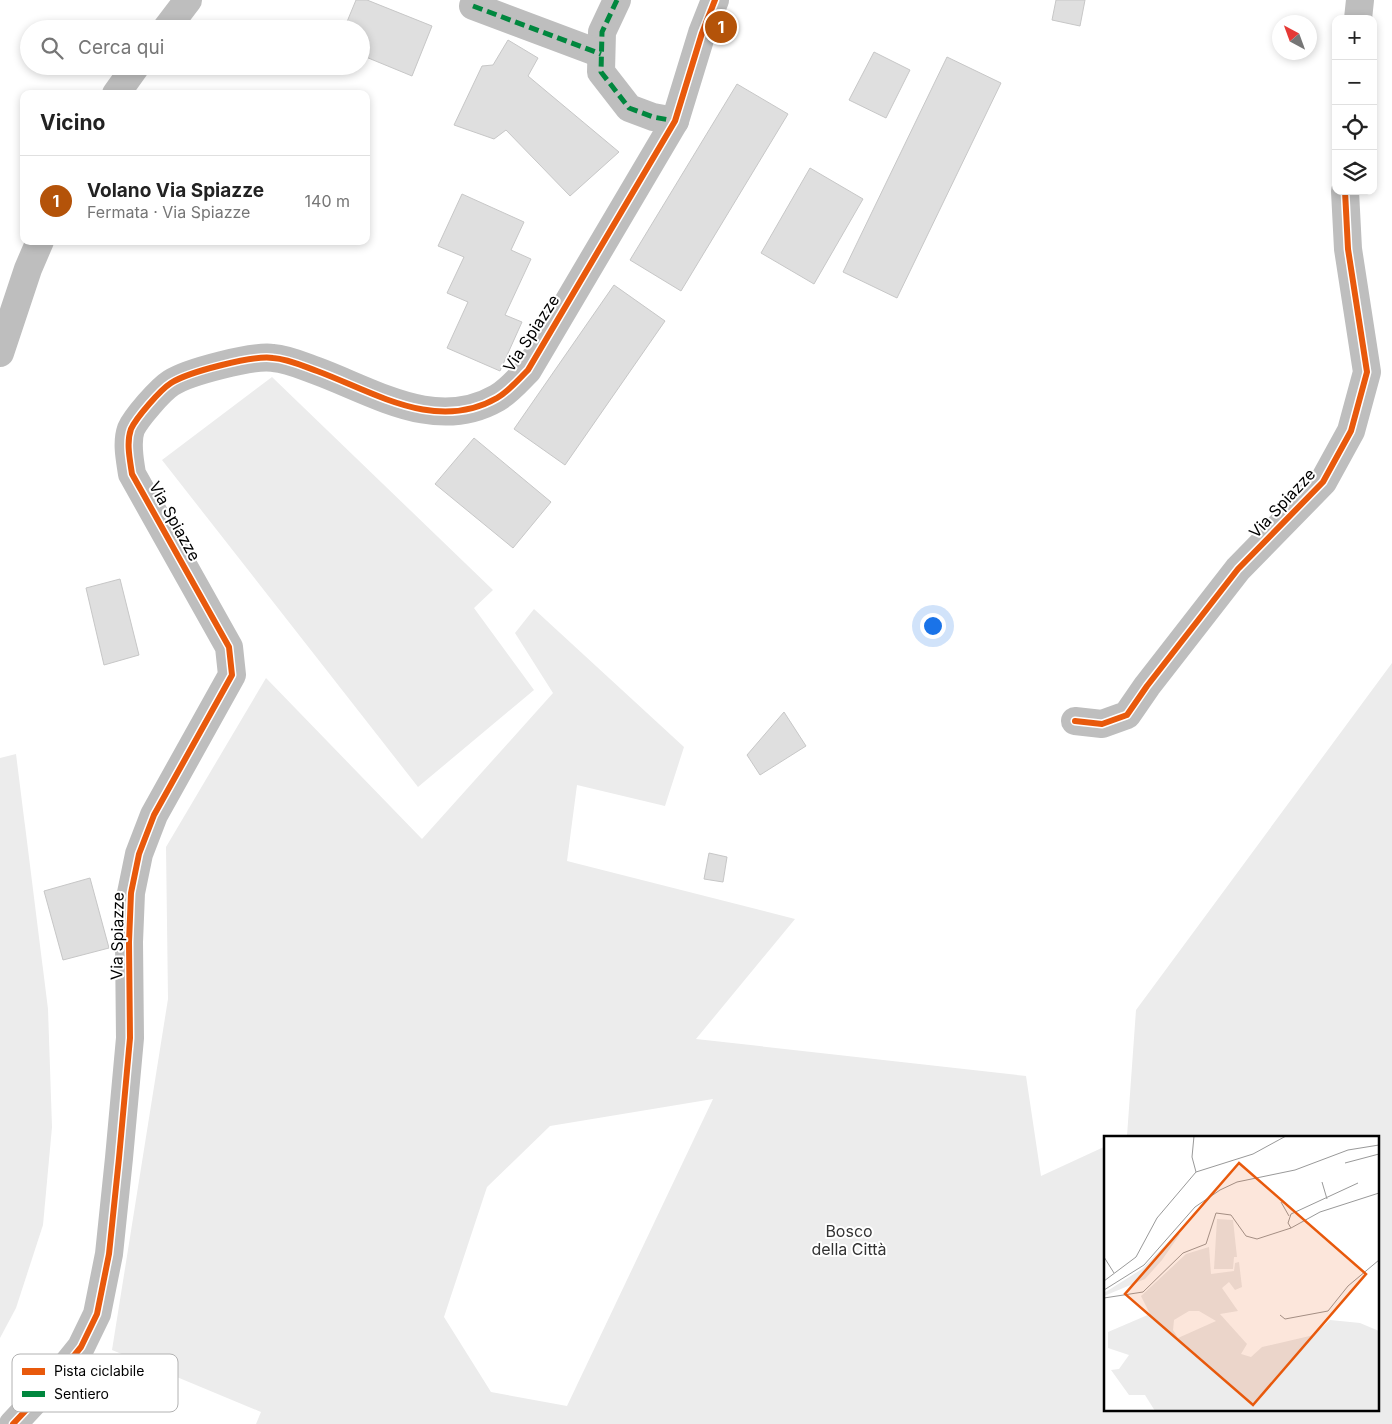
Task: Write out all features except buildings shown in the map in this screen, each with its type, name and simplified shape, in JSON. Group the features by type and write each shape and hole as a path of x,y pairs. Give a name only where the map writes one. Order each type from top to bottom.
{"street":[{"path":"173,20 188,0"},
{"path":"617,0 602,32 601,72 629,108 653,117 675,122"},
{"name":"Via Spiazze","path":"75,1354 81,1347 97,1314 109,1254 130,1038 129,942 131,893 139,854 154,814 232,675 229,647 132,474 128,451 131,429 147,406 170,384 201,372 236,362 272,357 301,365 347,382 380,398 407,407 437,412 474,408 498,398 528,370 675,122 702,33 715,0"},
{"path":"1358,15 1360,0"},
{"path":"473,6 601,54"},
{"path":"119,90 130,75"},
{"name":"Via Spiazze","path":"1075,720 1102,724 1127,715 1147,686 1238,569 1324,482 1351,431 1367,372 1348,249 1345,195"},
{"path":"0,353 28,269 38,245"},
{"name":"Via Spiazze","path":"13,1424 24,1412"}],"green space":[{"path":"272,377 493,590 474,608 534,690 418,787 162,460"},
{"name":"Bosco della Città","path":"534,609 684,747 665,806 577,785 567,861 795,919 696,1039 1026,1076 1041,1176 1104,1147 1104,1412 1380,1412 1380,1136 1127,1136 1136,1010 1392,663 1392,1424 256,1424 261,1412 178,1377 178,1354 122,1354 112,1350 168,999 166,847 266,678 422,839 553,693 515,633","holes":["713,1099 567,1406 491,1392 444,1317 487,1187 550,1126"]},
{"path":"16,754 48,1009 52,1127 43,1225 16,1308 0,1338 0,758"}],"marked path":[{"path":"617,0 602,32 601,72 629,108 653,117 675,121"},
{"path":"473,6 601,54"}],"cycle path":[{"path":"75,1354 81,1347 97,1314 109,1254 130,1038 129,942 131,893 139,854 154,815 232,675 229,647 132,474 129,457 131,429 149,404 171,383 191,374 251,359 279,359 295,363 383,398 406,406 428,410 451,412 474,408 497,398 528,370 675,121 702,33 715,0"},
{"path":"1075,721 1102,724 1127,715 1147,686 1238,569 1323,482 1351,431 1367,372 1348,249 1345,195"},
{"path":"13,1424 24,1412"}],"place":[{"name":"Volano Via Spiazze","path":"721,27"}]}
